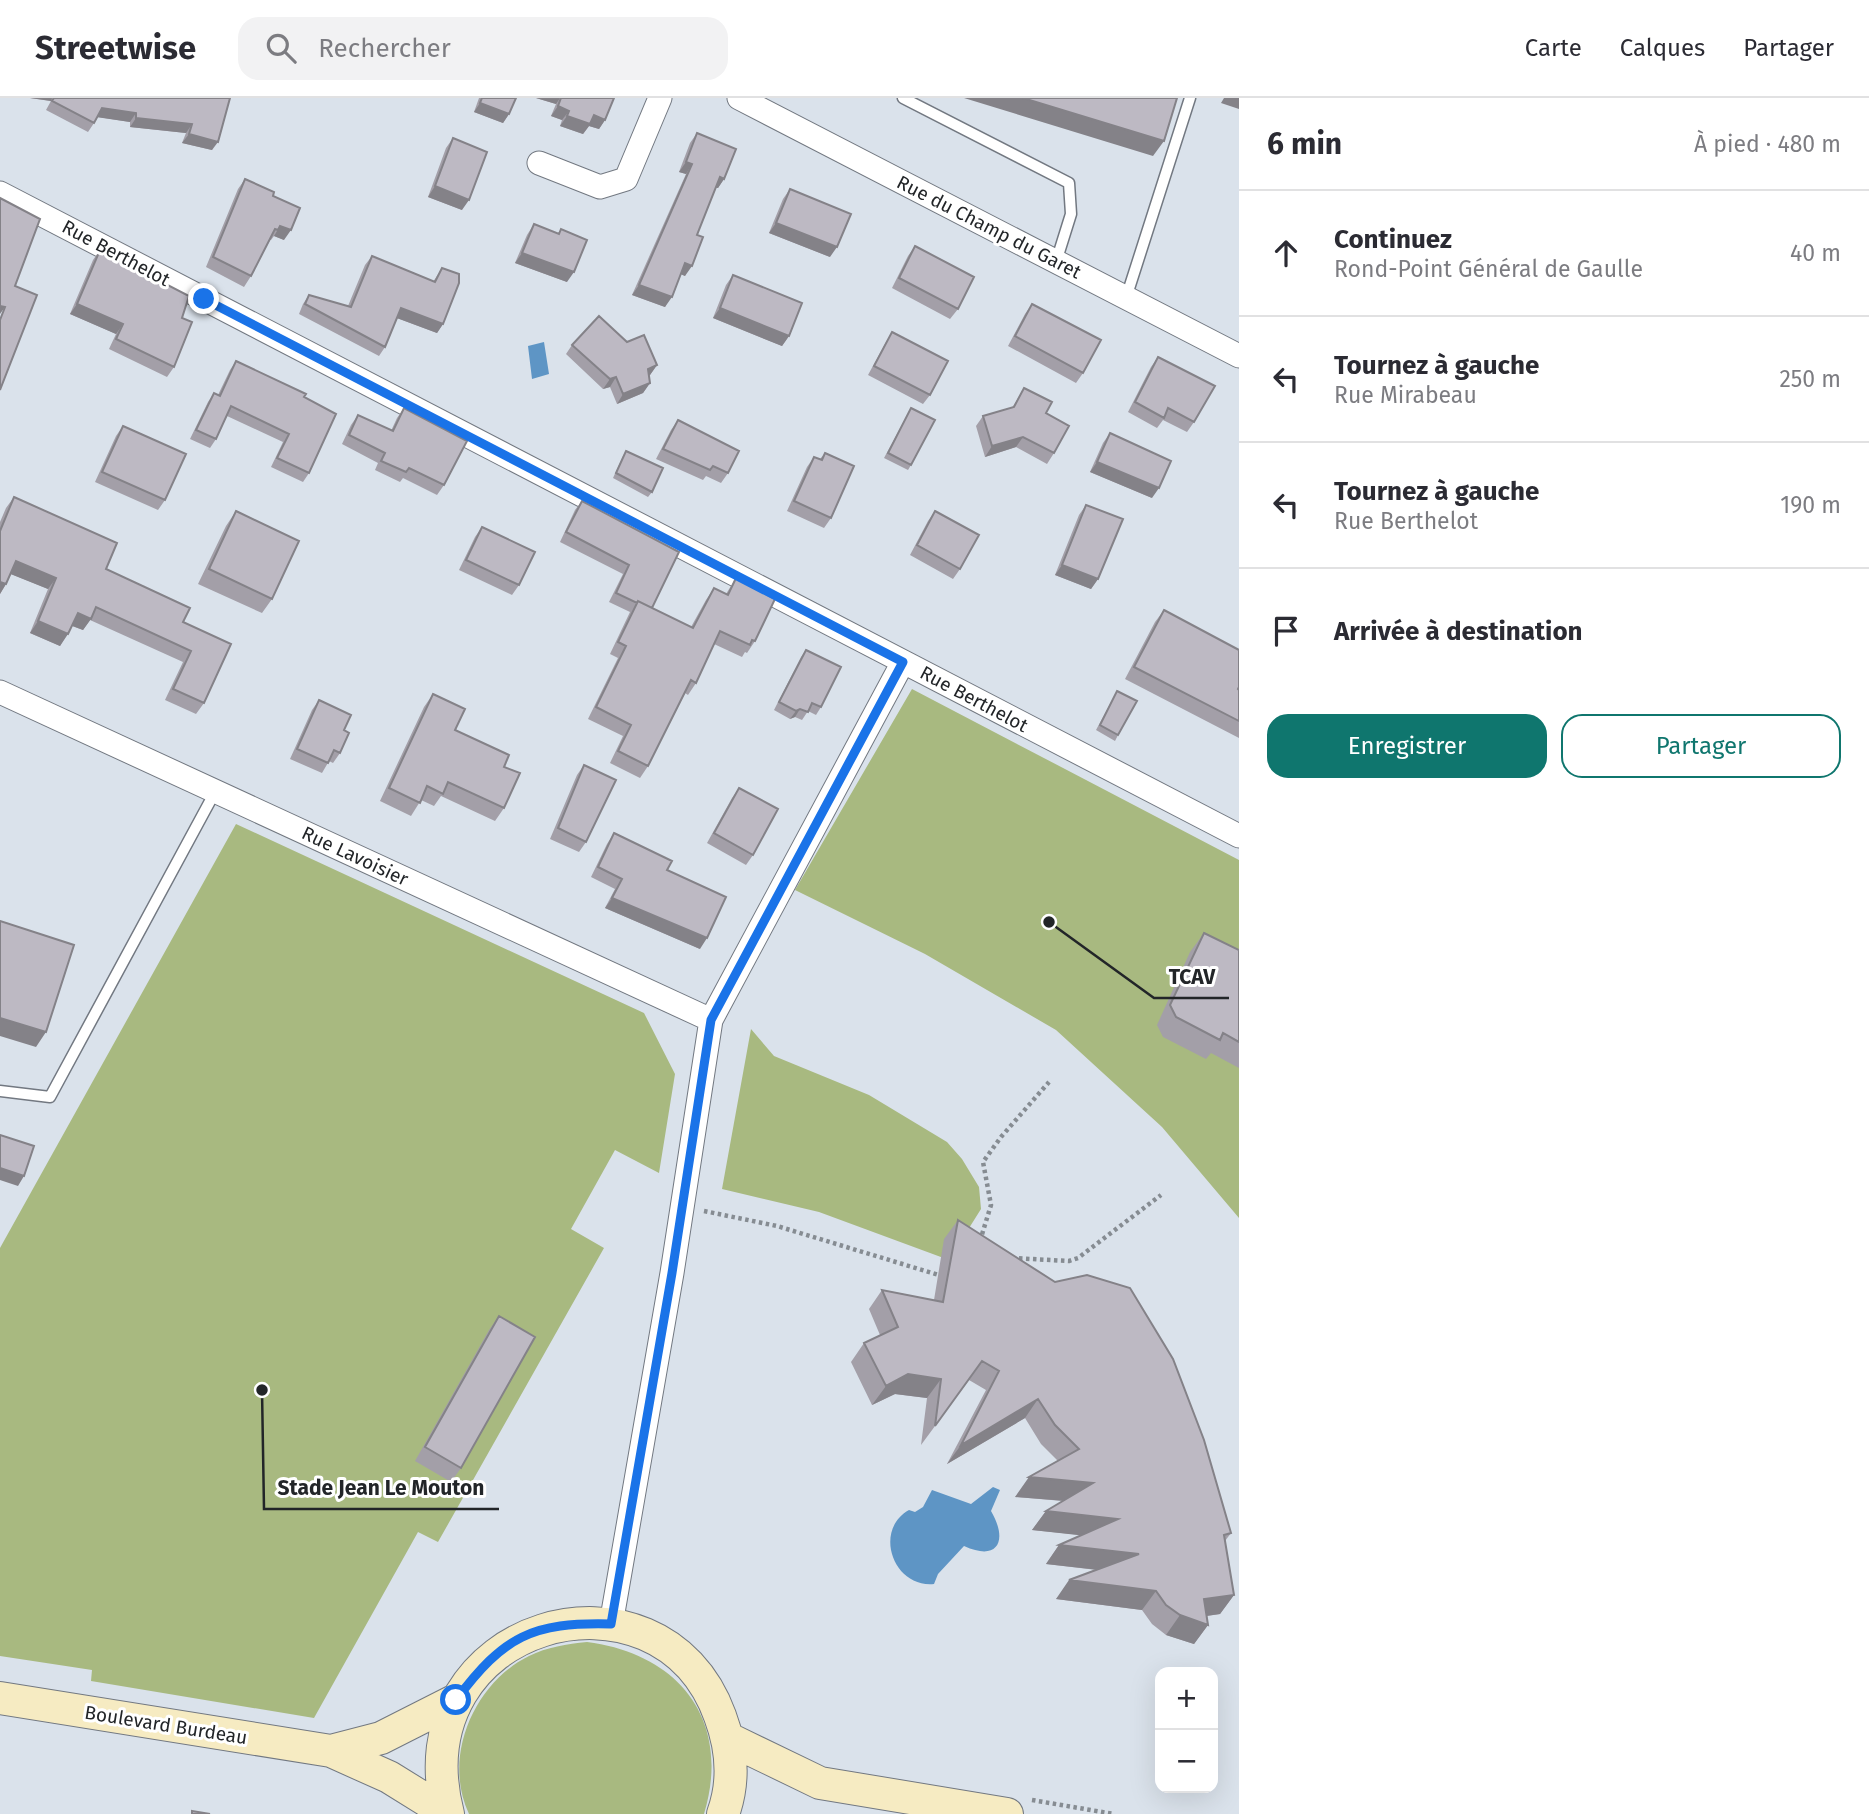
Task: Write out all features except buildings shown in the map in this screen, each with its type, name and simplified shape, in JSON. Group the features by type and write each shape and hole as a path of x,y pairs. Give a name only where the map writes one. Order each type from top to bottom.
{"main road":[{"path":"447,1813 440,1775 443,1736 456,1700 484,1663 521,1636 566,1623 611,1624 653,1638 688,1664 714,1698 729,1739 732,1770 723,1814"},
{"name":"Boulevard Burdeau","path":"0,1698 331,1751 389,1777 447,1813"},
{"name":"Boulevard Burdeau","path":"331,1751 381,1738 456,1700"},
{"path":"729,1739 820,1783 1007,1814"}],"street":[{"path":"539,163 600,187 626,179 660,98"},
{"name":"Rue du Champ du Garet","path":"739,98 1239,356"},
{"name":"Rue Berthelot","path":"0,193 1239,836"},
{"path":"611,1624 711,1020 903,662"},
{"name":"Rue Lavoisier","path":"0,692 711,1020"}],"lane":[{"path":"903,98 1069,183 1072,214 1056,262"},
{"path":"1126,298 1190,98"},
{"path":"0,1091 50,1097 215,792"}],"path":[{"path":"979,1243 990,1205 983,1162 1049,1082"},
{"path":"1002,1257 1069,1261 1078,1258 1161,1195"},
{"path":"682,1206 777,1226 954,1280"}],"green space":[{"path":"912,689 1239,860 1239,1218 1162,1127 1056,1030 925,954 795,890"},
{"path":"236,824 644,1013 675,1074 659,1173 615,1150 571,1229 604,1248 438,1542 418,1532 314,1718 91,1681 92,1670 0,1656 0,1248"},
{"path":"751,1029 774,1056 869,1095 947,1142 962,1159 979,1187 981,1209 949,1260 819,1212 722,1189"},
{"path":"587,1642 620,1649 648,1661 672,1677 691,1698 704,1722 711,1750 711,1780 704,1814 469,1814 459,1769 468,1724 479,1703 493,1684 510,1668 529,1656 557,1646"}],"water":[{"path":"544,342 549,374 532,379 528,346"},
{"path":"993,1487 1000,1490 991,1511 999,1531 997,1545 992,1550 976,1550 964,1546 938,1574 934,1584 920,1583 899,1568 890,1543 898,1519 909,1510 915,1512 923,1507 932,1490 971,1504"}],"place":[{"name":"TCAV","path":"1049,922"},
{"name":"Stade Jean Le Mouton","path":"262,1390"}],"route":[{"path":"204,299 903,662 711,1020 672,1273 611,1624 566,1623 521,1636 484,1663 456,1700"}]}
